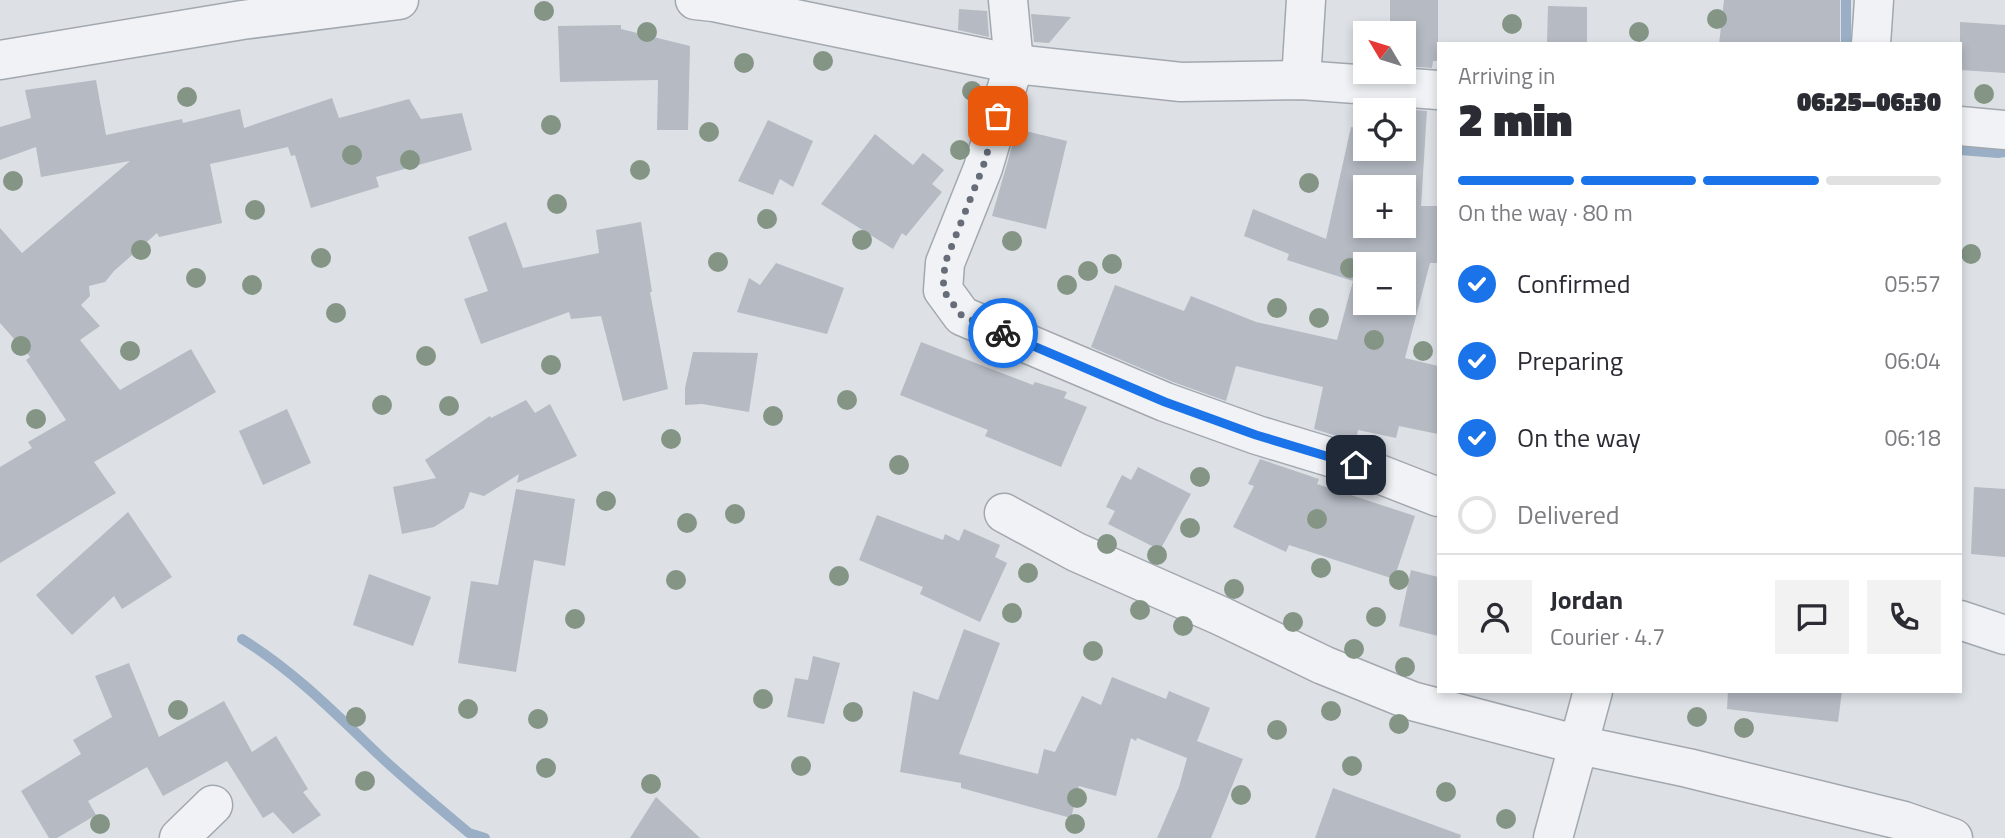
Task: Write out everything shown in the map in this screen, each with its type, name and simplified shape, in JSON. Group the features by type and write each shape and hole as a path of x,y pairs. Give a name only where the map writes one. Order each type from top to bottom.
{"street":[{"path":"0,60 240,10 399,0"},
{"path":"695,0 1014,64 1181,82 1301,80 1437,90"},
{"path":"1008,0 1014,64 983,167 945,263 943,290 962,316 1165,402 1256,435 1356,465 1437,497"},
{"path":"1301,80 1306,0"},
{"path":"1871,42 1874,0"},
{"path":"1962,127 2005,130"},
{"path":"1004,513 1076,552 1349,676 1412,701 1579,745 1688,768 1904,821 1953,838"},
{"path":"1962,621 2005,635"},
{"path":"1553,838 1592,693"},
{"path":"179,838 213,806"}],"building":[{"path":"1390,0 1438,0 1437,61 1433,61 1432,68 1416,67 1416,21 1390,21"},
{"path":"1724,0 1840,0 1840,42 1719,42"},
{"path":"1548,6 1587,7 1587,42 1547,42"},
{"path":"959,9 987,11 989,37 958,30"},
{"path":"1031,14 1071,17 1049,43 1034,42"},
{"path":"1960,22 2005,25 2005,73 1962,70"},
{"path":"621,25 621,29 690,46 688,130 657,130 658,80 560,82 558,26"},
{"path":"96,80 106,135 182,119 183,123 240,109 244,128 332,98 339,118 409,99 421,119 462,113 472,150 376,177 379,187 311,208 295,155 291,156 288,147 210,164 222,223 159,237 157,233 105,282 89,286 90,296 81,305 100,326 80,340 120,390 191,349 216,392 94,462 116,493 0,563 0,467 32,448 28,442 66,420 26,360 30,357 0,323 0,228 22,253 130,161 41,177 36,147 0,160 0,127 31,118 25,90"},
{"path":"1416,110 1427,111 1421,206 1437,206 1437,263 1430,263 1405,358 1437,366 1437,434 1399,426 1396,438 1358,430 1356,441 1343,438 1314,429 1323,387 1236,366 1226,401 1091,347 1115,285 1184,311 1191,296 1256,322 1337,340 1353,281 1287,260 1289,254 1244,236 1253,209 1326,239 1351,127 1353,161 1416,161"},
{"path":"768,120 813,141 793,187 780,179 773,195 738,181"},
{"path":"1017,129 1067,141 1046,229 992,216"},
{"path":"875,134 913,165 923,153 944,170 932,184 942,192 906,236 902,233 893,249 821,204"},
{"path":"506,222 523,268 599,253 596,230 641,222 650,292 668,389 623,401 601,316 571,319 569,312 481,344 464,299 488,291 468,237"},
{"path":"776,263 844,288 827,334 737,312 749,278 760,285"},
{"path":"921,342 1033,385 1035,382 1067,392 1064,398 1087,407 1061,467 985,436 988,430 900,395"},
{"path":"693,352 758,353 749,412 702,404 685,405 685,388"},
{"path":"526,400 535,413 550,404 577,456 517,483 519,474 484,496 470,492 464,508 434,527 402,534 393,487 436,478 425,460 490,416 491,418"},
{"path":"287,409 311,463 263,485 239,431"},
{"path":"1260,459 1319,479 1317,484 1415,516 1394,579 1289,545 1286,552 1233,527 1254,486 1248,484"},
{"path":"1138,467 1191,494 1160,550 1108,524 1115,511 1106,507 1122,475 1131,480"},
{"path":"1974,487 2005,489 2005,557 1971,554"},
{"path":"516,489 575,499 565,566 534,560 516,672 458,663 471,581 498,585"},
{"path":"128,512 172,577 122,609 114,596 72,635 36,595"},
{"path":"877,515 943,540 945,534 959,541 964,529 1000,545 995,557 1007,563 980,622 920,594 923,587 859,560"},
{"path":"1411,570 1437,577 1437,636 1399,626"},
{"path":"369,574 431,597 413,646 353,625"},
{"path":"964,629 1000,643 959,754 1038,774 1044,749 1055,752 1082,696 1101,705 1112,677 1166,699 1169,691 1210,708 1197,741 1243,759 1211,838 1157,838 1179,787 1187,758 1137,738 1136,741 1131,738 1116,796 1079,786 1071,818 961,788 961,783 900,772 913,691 938,700"},
{"path":"813,656 840,663 824,724 787,717 795,678 808,680"},
{"path":"129,663 159,737 224,701 252,752 276,736 308,789 303,792 321,815 293,834 273,812 263,818 227,761 163,796 147,767 88,801 96,815 57,838 49,838 21,791 81,754 73,740 112,717 95,676"},
{"path":"1728,693 1842,693 1838,722 1727,709"},
{"path":"1333,788 1461,835 1460,838 1315,838"},
{"path":"656,797 700,838 630,838"}],"waterway":[{"path":"1846,0 1846,42"},
{"path":"1962,150 2005,152"},
{"path":"242,639 297,679 402,776 469,833 485,838"}],"way so far":[{"path":"998,116 983,167 945,263 943,290 962,316 1003,333"}],"route":[{"path":"1003,333 1165,402 1256,435 1356,465"}]}
